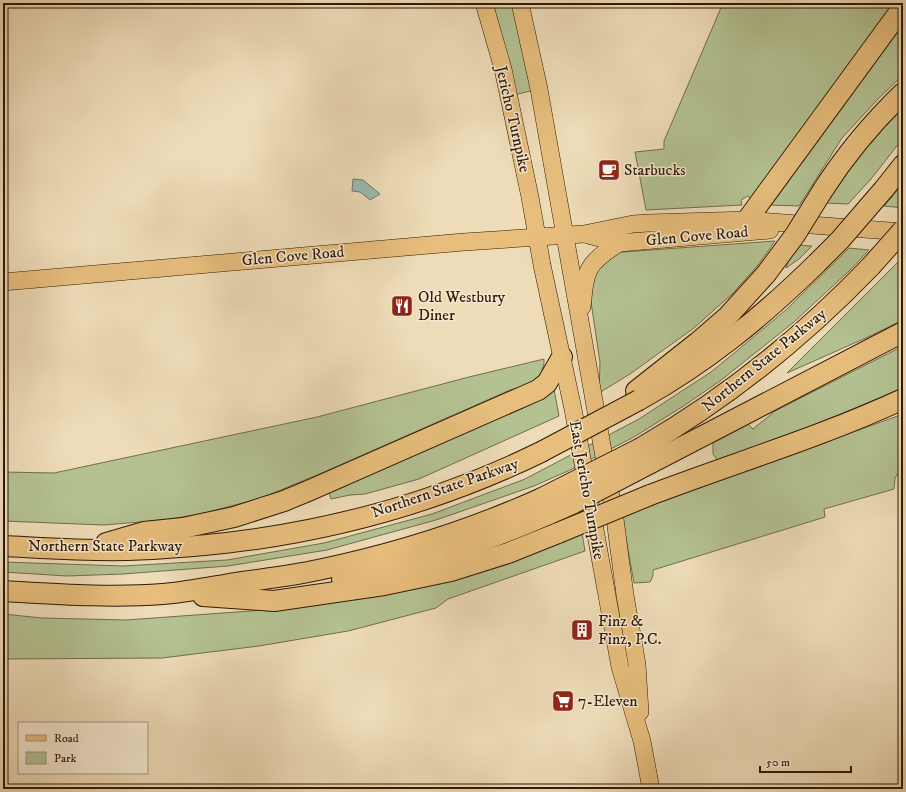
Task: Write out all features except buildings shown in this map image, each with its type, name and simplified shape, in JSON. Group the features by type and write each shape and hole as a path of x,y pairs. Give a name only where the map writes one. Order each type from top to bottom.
{"highway":[{"path":"747,220 903,7"},
{"path":"637,395 728,316 766,274 795,235 823,190 857,143 889,106 903,93"},
{"path":"637,395 672,381 728,342 779,299 817,263 850,228 903,165"},
{"name":"Northern State Parkway","path":"646,455 704,409 755,372 796,338 829,309 872,266 903,231"},
{"path":"3,590 75,595 120,596 275,590 361,576 404,565 489,539 546,506 580,500 646,455 903,332"},
{"path":"81,550 144,532 183,528 234,517 284,501 538,390 547,383 562,357"},
{"name":"Northern State Parkway","path":"3,546 81,550 126,550 215,544 260,539 303,531 390,510 476,481 541,452 595,424 637,395"},
{"path":"163,594 274,601 417,579 451,571 508,553 650,495 782,448 899,402"}],"main road":[{"name":"Jericho Turnpike","path":"484,3 509,96 538,237"},
{"name":"Jericho Turnpike","path":"520,3 539,89 565,235"},
{"name":"Glen Cove Road","path":"3,282 464,242 584,234 633,224 747,220 811,226 903,231"},
{"name":"Glen Cove Road","path":"584,234 619,243 811,226"},
{"name":"East Jericho Turnpike","path":"565,235 614,519 637,664 642,740"},
{"name":"East Jericho Turnpike","path":"538,237 542,265 574,417 620,667 642,740 651,789"},
{"path":"581,327 585,284 589,270 599,257 619,243"}],"green space":[{"path":"484,3 520,3 539,89 509,96"},
{"path":"723,3 895,3 751,199 748,196 741,200 742,205 646,210 635,152 664,149 664,141"},
{"path":"903,14 903,75 879,98 842,138 799,206 767,205"},
{"path":"903,106 903,138 871,179 848,204 825,203 838,183 873,137"},
{"path":"903,184 903,208 884,206"},
{"path":"775,241 758,265 733,293 694,328 630,374 599,393 600,362 588,282 596,274 608,255 623,252"},
{"path":"798,245 812,246 799,259 786,268 788,261"},
{"path":"849,248 869,250 849,271 794,322 720,381 634,437 568,471 534,486 436,520 327,550 228,566 123,574 67,576 3,572 3,562 123,566 227,560 324,543 432,514 525,479 639,419 711,372 787,309"},
{"path":"903,257 903,320 787,373"},
{"path":"903,346 903,388 790,435 718,461 713,454 713,443 748,424 753,429 775,411"},
{"path":"544,359 542,369 545,373 537,382 510,390 322,473 261,498 201,514 164,520 104,525 3,521 3,472 54,473 317,417"},
{"path":"554,389 559,416 419,479 365,494 331,499 327,486"},
{"path":"903,414 903,466 895,478 894,489 824,509 825,517 653,570 653,576 650,582 634,583 622,516"},
{"path":"582,533 585,551 448,599 436,608 348,631 259,646 162,658 3,659 3,614 42,618 126,620 278,609"}],"water":[{"path":"353,179 363,180 380,194 370,200 360,192 352,191"}],"place":[{"name":"Starbucks","path":"609,170"},
{"name":"Old Westbury Diner","path":"402,306"},
{"name":"Finz & Finz, P.C.","path":"582,630"},
{"name":"7-Eleven","path":"563,701"}]}
